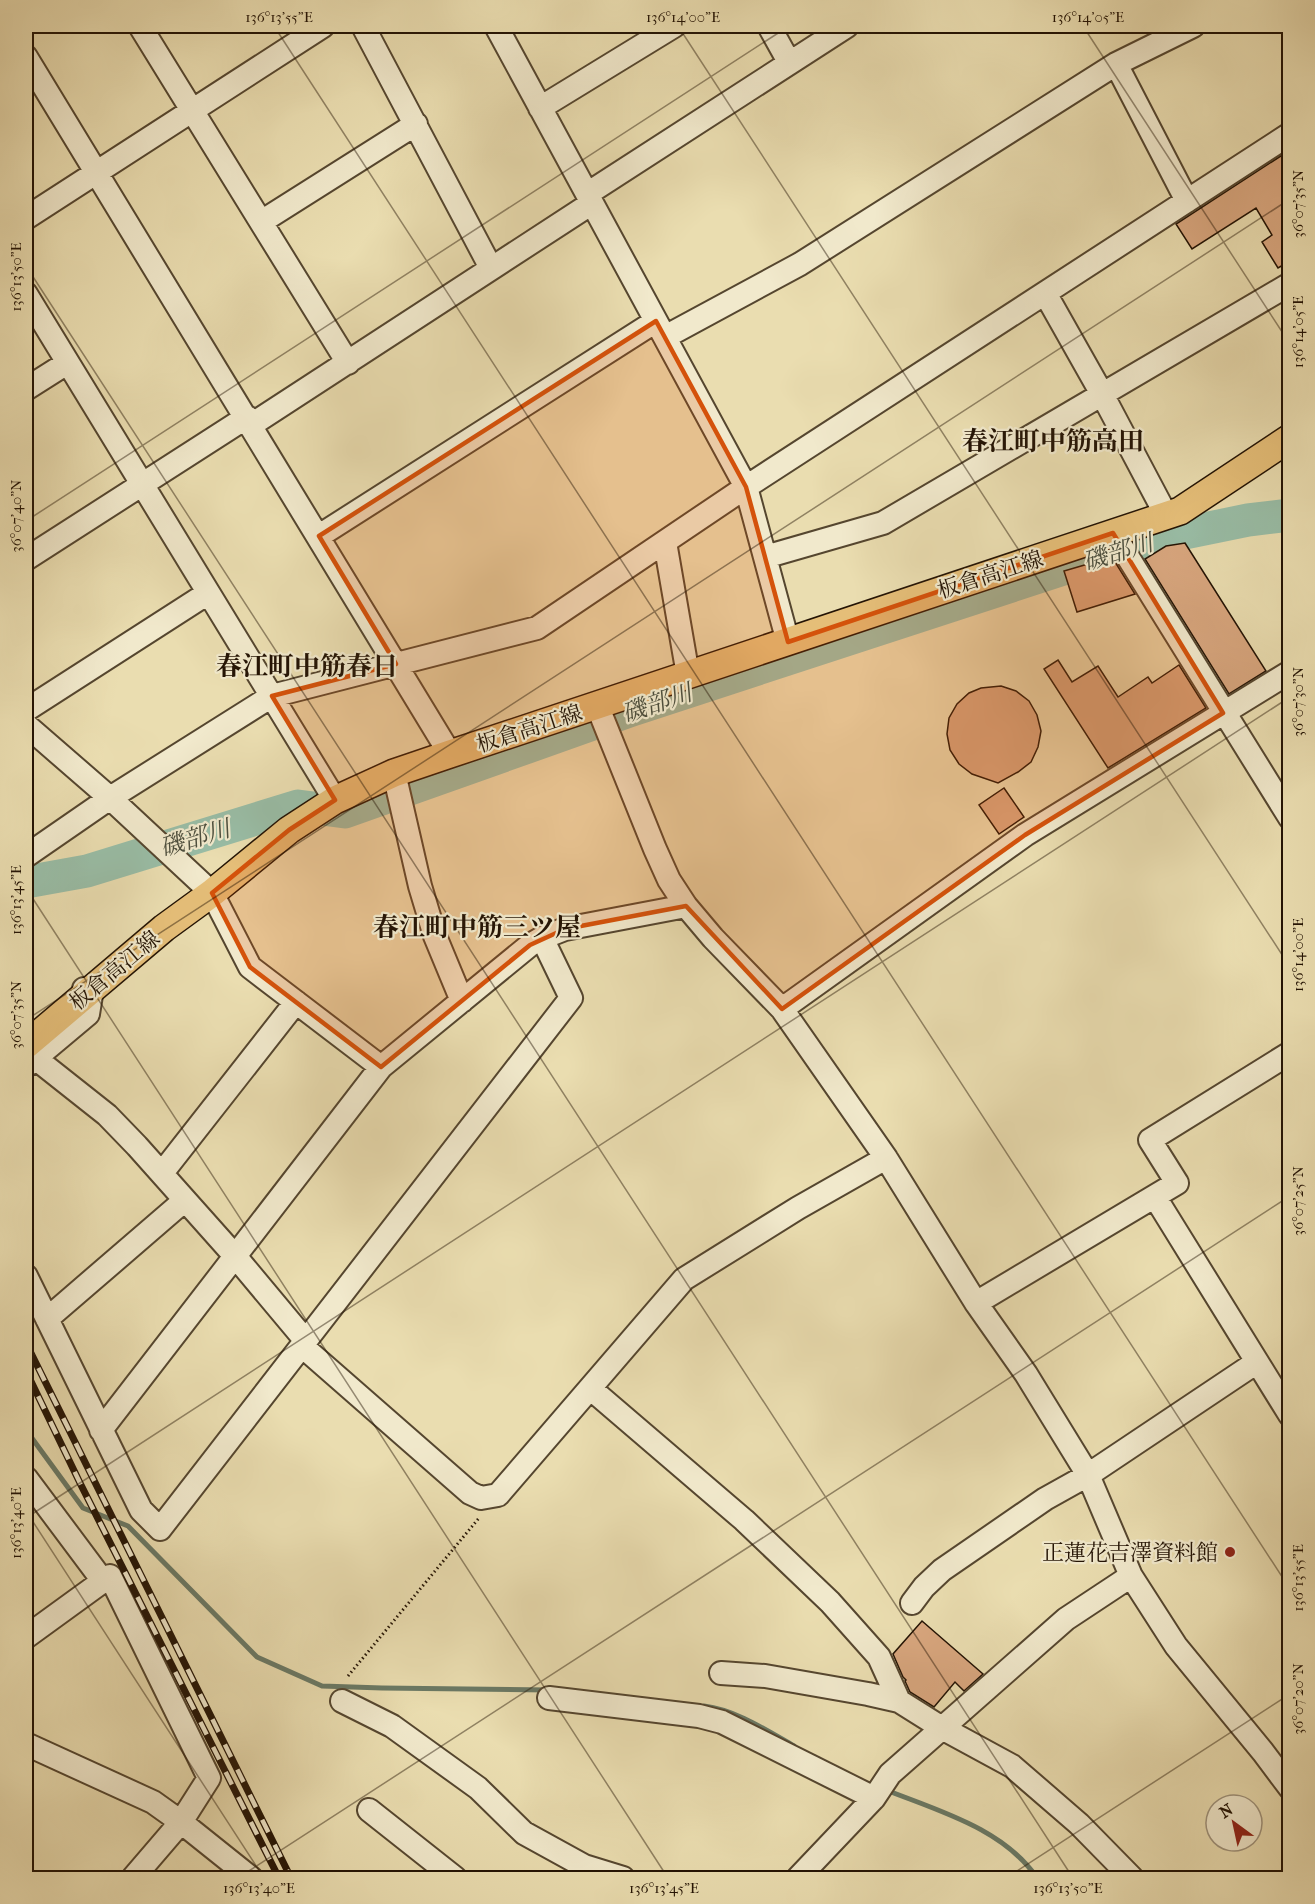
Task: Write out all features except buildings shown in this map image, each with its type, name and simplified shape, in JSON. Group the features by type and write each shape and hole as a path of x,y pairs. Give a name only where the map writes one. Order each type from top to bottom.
{"main road":[{"name":"板倉高江線","path":"29,1056 92,989 164,928 212,893 289,830 336,800 394,773 1180,511 1290,438"}],"street":[{"path":"140,26 348,363"},
{"path":"26,218 323,26"},
{"path":"363,26 491,268"},
{"path":"496,26 746,488 788,642"},
{"path":"540,108 674,26"},
{"path":"769,26 789,62"},
{"path":"26,559 141,484 348,363 491,268 789,62 847,26"},
{"path":"319,536 660,329 800,264 1116,64 1193,26"},
{"path":"26,57 450,754"},
{"path":"1116,64 1187,201"},
{"path":"261,222 416,124"},
{"path":"26,856 110,798 272,696 537,628 746,488 1290,134"},
{"path":"765,557 883,523 1290,284"},
{"path":"1045,293 1167,515"},
{"path":"26,294 336,800"},
{"path":"26,389 67,363"},
{"path":"1113,533 1290,818"},
{"path":"665,542 688,675"},
{"path":"26,710 208,593"},
{"path":"783,1009 1025,835 1290,672"},
{"path":"597,705 655,849 669,879 686,906 713,938 783,1009 886,1158 976,1303 1026,1374 1088,1475 1131,1576 1176,1646 1290,1788"},
{"path":"26,724 212,893 250,967 381,1067"},
{"path":"394,773 420,886 435,936 462,1001"},
{"path":"101,1430 381,1067 530,945 542,938 565,929 686,906"},
{"path":"26,1276 141,1510 160,1529 571,998 542,938"},
{"path":"26,1030 75,989 92,989"},
{"path":"162,1173 296,1002"},
{"path":"976,1303 1177,1183 1150,1140 1290,1053"},
{"path":"29,1056 107,1115 235,1256 304,1343 470,1493 481,1498 498,1495 684,1279 798,1208 886,1158"},
{"path":"1155,1197 1290,1414"},
{"path":"47,1319 185,1200"},
{"path":"912,1604 924,1587 942,1570 1045,1499 1088,1475 1257,1362"},
{"path":"591,1389 744,1520 830,1602 879,1657 899,1701"},
{"path":"26,1478 103,1581"},
{"path":"26,1636 110,1576 209,1778 181,1822 133,1878"},
{"path":"798,1878 874,1798 890,1774 1066,1620 1131,1576"},
{"path":"721,1673 765,1676 899,1701 942,1728 1012,1766 1079,1824 1132,1878"},
{"path":"549,1698 699,1716 722,1722 874,1798"},
{"path":"342,1701 392,1726 478,1788 524,1833 579,1872 623,1878"},
{"path":"26,1744 153,1802 251,1878"},
{"path":"369,1810 455,1878"}],"path":[{"path":"348,1676 498,1495"}],"highlighted area":[{"path":"656,321 746,487 788,642 1113,533 1223,713 1025,835 782,1009 686,906 565,929 530,945 381,1067 250,967 212,893 289,830 335,800 272,696 396,664 319,536"}],"waterway":[{"name":"磯部川","path":"26,882 87,871 298,806 345,812 635,709 1155,539 1248,520 1290,515"},
{"path":"26,1430 83,1508 128,1526 257,1657 322,1686 549,1690"},
{"path":"704,1706 739,1716 794,1746"},
{"path":"886,1790 948,1814 989,1834 1023,1861 1037,1878"}],"railway":[{"path":"26,1343 291,1878"},
{"path":"26,1371 279,1878"}],"place":[{"name":"正蓮花吉澤資料館","path":"1230,1552"}],"district":[{"name":"春江町中筋高田","path":"1053,441"},
{"name":"春江町中筋春日","path":"307,666"},
{"name":"春江町中筋三ツ屋","path":"477,927"}]}
